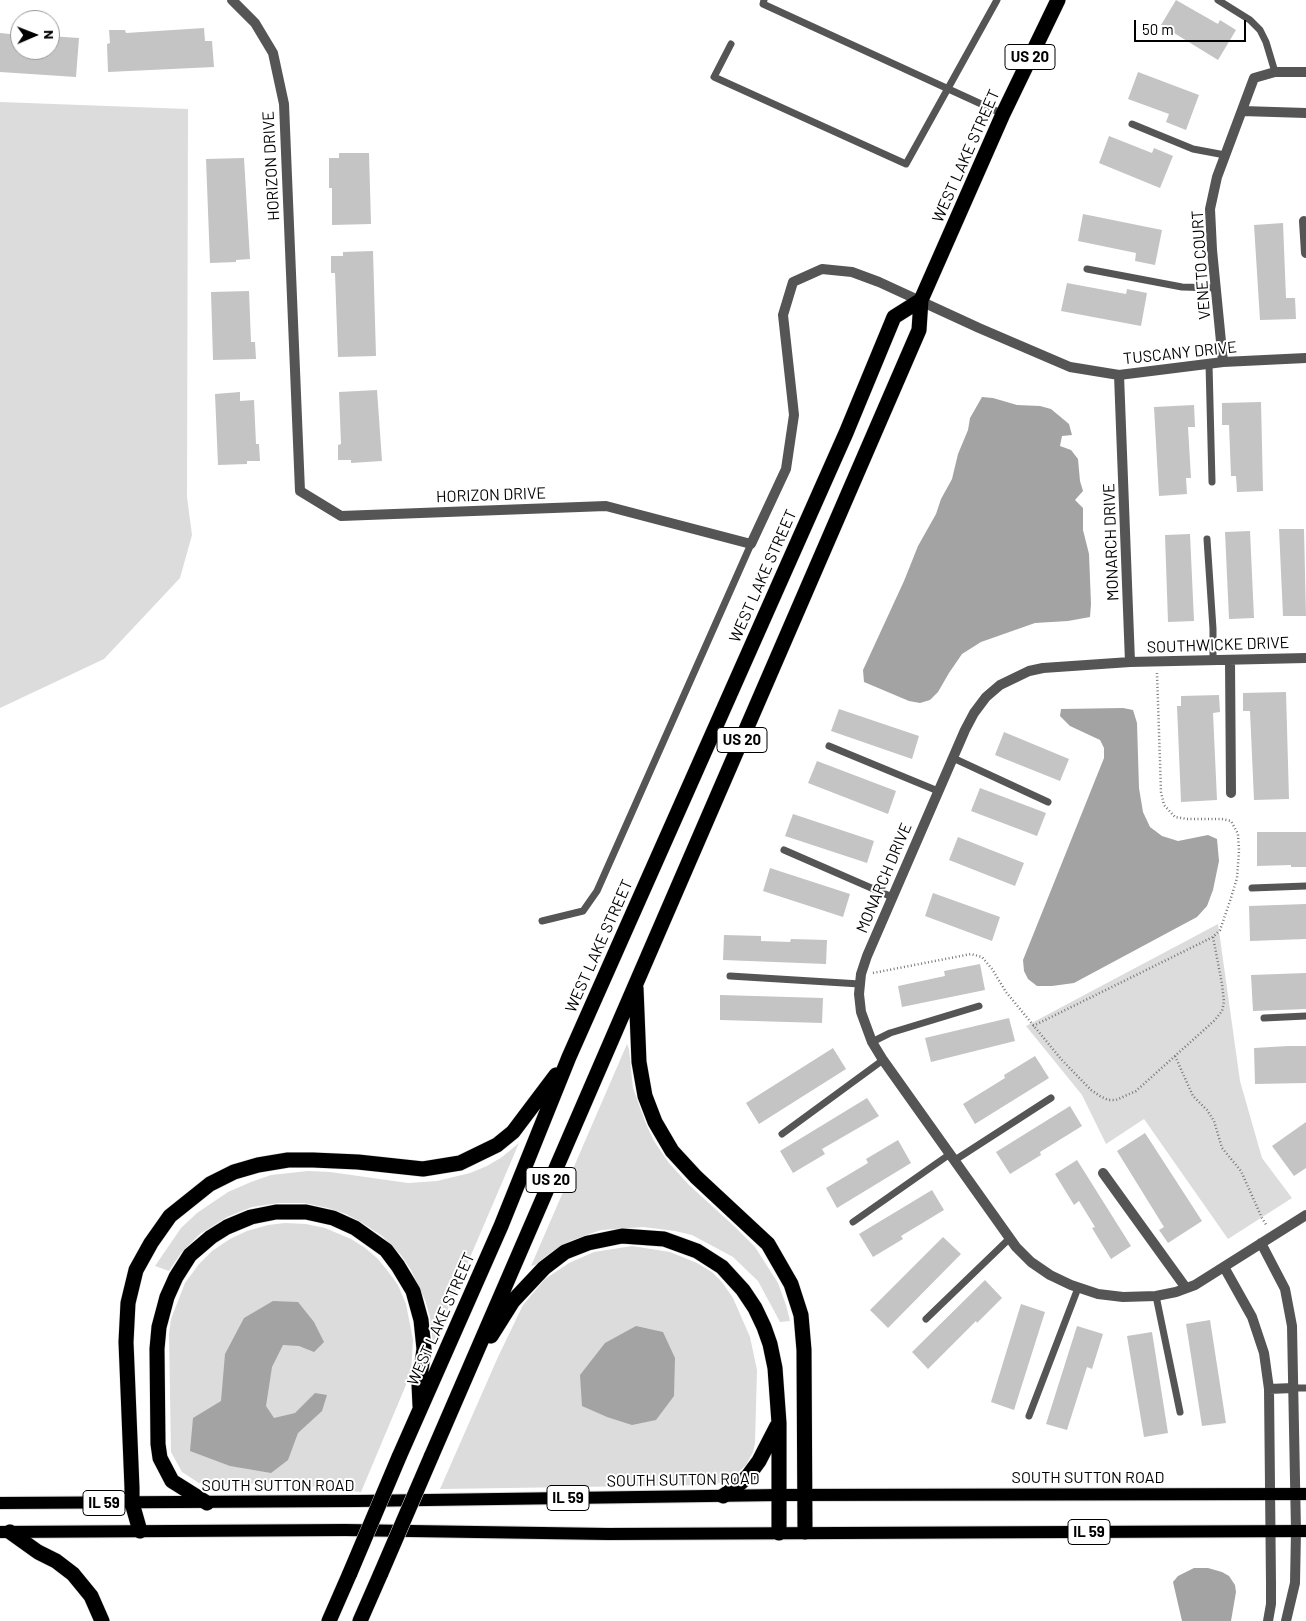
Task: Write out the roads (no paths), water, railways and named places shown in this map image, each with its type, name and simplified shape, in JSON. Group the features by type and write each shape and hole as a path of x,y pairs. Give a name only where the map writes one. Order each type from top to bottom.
{"highway":[{"name":"WEST LAKE STREET","path":"360,1621 919,330 921,300 1002,114 1058,0"},
{"name":"WEST LAKE STREET","path":"329,1621 501,1226 569,1057 846,433 894,318 921,300"},
{"path":"635,984 639,1062 645,1096 655,1122 672,1151 696,1177 768,1244 791,1284 802,1315 804,1350 805,1532"},
{"path":"140,1531 132,1503 126,1342 128,1303 136,1270 150,1243 170,1216 210,1184 234,1172 266,1164 288,1160 313,1160 358,1162 423,1169 460,1163 497,1145 513,1132 569,1057"},
{"path":"207,1503 172,1481 160,1458 158,1444 157,1349 159,1327 167,1296 176,1276 190,1256 211,1237 227,1227 251,1217 276,1212 306,1212 333,1218 355,1228 386,1250 413,1291 421,1320 424,1349 419,1384 420,1410"},
{"path":"466,1375 513,1301 544,1268 566,1252 588,1243 622,1236 664,1239 697,1251 722,1267 743,1290 755,1308 764,1327 775,1368 779,1423 779,1533"},
{"path":"723,1496 748,1476 779,1423"},
{"path":"5,1532 56,1561 73,1574 91,1596 102,1621"}],"main road":[{"name":"SOUTH SUTTON ROAD","path":"0,1503 207,1503 779,1495 1300,1494"},
{"name":"IL 59","path":"5,1532 400,1530 608,1534 1301,1531"}],"street":[{"name":"HORIZON DRIVE","path":"232,0 255,24 274,52 284,104 300,491 341,516 606,506 751,544"},
{"name":"VENETO COURT","path":"1223,362 1210,208 1217,177 1254,78 1275,72 1306,72"},
{"path":"1242,111 1306,113"},
{"path":"1304,221 1306,253"},
{"path":"751,544 786,469 794,415 783,315 793,282 822,268 852,272 921,300"},
{"name":"TUSCANY DRIVE","path":"921,300 979,328 1070,367 1119,375 1223,362 1306,358"},
{"name":"MONARCH DRIVE","path":"1119,375 1130,662 1043,668 1016,676 1000,685 986,697 974,714 952,758 892,897 867,956 860,979 859,994 862,1012 872,1042 883,1060 1016,1247 1031,1262 1050,1275 1078,1288 1098,1294 1123,1298 1156,1296 1186,1288 1195,1285 1224,1267"},
{"name":"SOUTHWICKE DRIVE","path":"1130,662 1306,658"},
{"path":"1230,660 1231,792"},
{"path":"1103,1173 1186,1288"},
{"path":"1268,1621 1271,1604 1269,1389 1264,1353 1252,1317 1224,1267 1306,1215"},
{"path":"1261,1243 1285,1289 1292,1326 1293,1388 1301,1531 1295,1583 1286,1621"},
{"path":"1269,1389 1293,1388"}],"lane":[{"path":"764,0 764,4 1002,114"},
{"path":"731,44 714,77 906,164 997,0"},
{"path":"1218,0 1250,20 1260,30 1266,42 1275,72"},
{"path":"1132,124 1193,150 1225,155"},
{"path":"1087,269 1182,287 1216,288"},
{"path":"1209,364 1212,482"},
{"path":"1207,540 1213,660"},
{"path":"542,921 583,911 597,891 751,544"},
{"path":"829,746 938,791"},
{"path":"952,758 1048,802"},
{"path":"784,850 892,897"},
{"path":"1252,888 1306,886"},
{"path":"730,976 860,979"},
{"path":"872,1042 890,1033 980,1006"},
{"path":"1264,1018 1306,1016"},
{"path":"782,1134 883,1060"},
{"path":"853,1222 952,1157 1051,1098"},
{"path":"926,1319 1010,1238"},
{"path":"1028,1416 1078,1288"},
{"path":"1156,1296 1180,1412"},
{"path":"1293,1388 1306,1388"}]}
